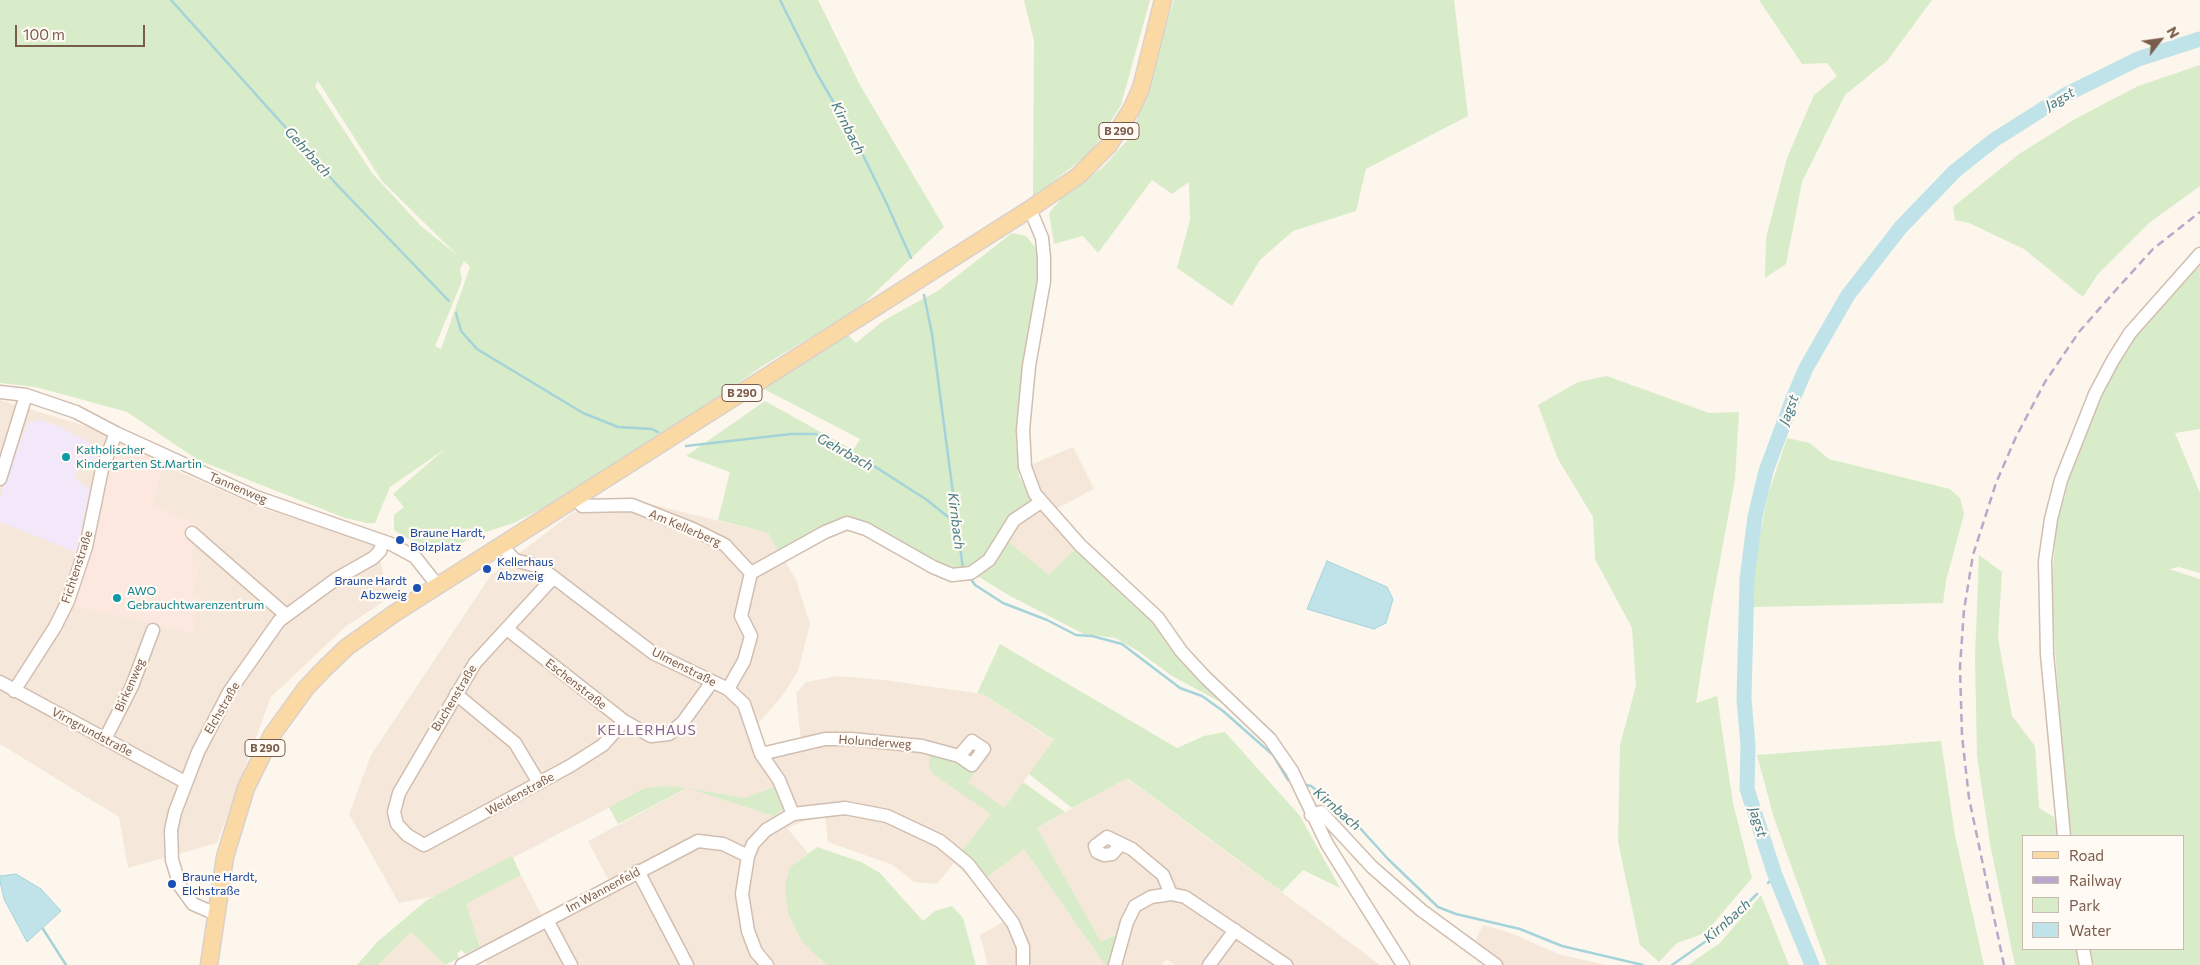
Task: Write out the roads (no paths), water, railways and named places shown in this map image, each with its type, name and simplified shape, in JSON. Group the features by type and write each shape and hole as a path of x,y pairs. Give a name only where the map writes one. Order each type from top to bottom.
{"main road":[{"name":"B 290","path":"210,965 225,857 236,815 258,761 288,711 306,688 347,647 370,629 1030,209 1078,176 1109,145 1122,127 1141,88 1163,0"}],"street":[{"path":"1030,209 1042,238 1044,281 1025,398 1023,451 1028,480 1041,502 1080,545 1158,618 1181,651 1270,740 1292,771 1326,844 1403,965"},
{"path":"2064,835 2046,636 2045,561 2051,519 2061,480 2095,394 2113,360 2130,333 2200,254"},
{"name":"Tannenweg","path":"0,392 26,395 76,412 116,433 256,497 383,541 415,557 438,586"},
{"path":"0,478 26,395"},
{"name":"Fichtenstraße","path":"14,691 55,627 68,601 86,547 102,468 116,433"},
{"name":"Am Kellerberg","path":"576,498 582,506 632,506 692,529 725,545 751,573"},
{"path":"728,689 744,661 751,636 741,616 751,573 825,532 847,523 866,529 933,567 952,575 970,573 989,560 1014,520 1041,502"},
{"path":"192,533 286,615"},
{"name":"Elchstraße","path":"216,914 193,904 180,886 172,860 171,830 185,782 198,752 229,692 279,621 336,579 373,558 380,551 383,541"},
{"name":"Ulmenstraße","path":"502,546 515,560 540,567 653,653 728,689 744,704 761,754 779,780 794,814"},
{"name":"Buchenstraße","path":"407,835 397,824 394,812 399,793 475,663 554,578"},
{"name":"Eschenstraße","path":"507,629 624,722 651,736 669,734 683,722 712,682"},
{"name":"Birkenweg","path":"105,739 132,686 153,630"},
{"name":"Virngrundstraße","path":"0,682 185,782"},
{"path":"456,694 515,743 540,783"},
{"name":"Weidenstraße","path":"407,835 424,845 540,783 603,745 624,722"},
{"name":"Holunderweg","path":"761,754 825,740 851,739 922,746 959,756"},
{"path":"766,965 756,952 748,931 742,894 748,856 753,844 766,830 794,814 845,808 887,816 940,841 968,864 1013,923 1023,947 1023,965"},
{"path":"1311,815 1321,812 1372,867 1407,898 1496,965"},
{"name":"Im Wannenfeld","path":"462,965 698,841 722,844 748,856"},
{"path":"1121,844 1132,850 1163,875 1171,894"},
{"path":"638,871 687,965"},
{"path":"1115,965 1127,922 1135,906 1151,897 1171,894 1185,897 1286,965"},
{"path":"547,920 571,965"},
{"path":"1209,965 1235,930"},
{"path":"2083,950 2086,965"}],"water":[{"path":"1327,561 1387,587 1393,599 1386,623 1374,629 1307,609"},
{"path":"16,874 41,889 61,911 27,942 4,899 0,881 0,876"}],"waterway":[{"name":"Gehrbach","path":"171,0 340,188 449,301"},
{"name":"Kirnbach","path":"780,0 816,72 855,139 911,258"},
{"name":"Jagst","path":"1812,965 1775,875 1747,789 1748,746 1744,699 1747,579 1755,517 1766,471 1792,401 1806,368 1848,295 1901,227 1955,171 1994,140 2065,95 2138,59 2200,39"},
{"name":"Kirnbach","path":"924,295 932,334 963,569"},
{"name":"Gehrbach","path":"456,313 461,331 477,349 583,413 618,427 652,429 658,432"},
{"name":"Gehrbach","path":"686,446 791,434 816,434 874,466 927,500 958,525"},
{"name":"Kirnbach","path":"970,578 975,585 1003,603 1047,620 1076,635 1092,636 1122,644 1180,688 1202,696 1223,711 1273,755 1288,780 1292,781"},
{"name":"Kirnbach","path":"1302,784 1311,786 1350,817 1388,859 1438,907 1456,914 1520,929 1562,946 1643,965"},
{"name":"Kirnbach","path":"1768,883 1775,875"},
{"name":"Kirnbach","path":"1672,965 1719,932 1757,894"},
{"path":"43,929 66,965"}],"railway":[{"path":"2004,965 1969,798 1962,736 1960,667 1964,610 1973,555 1996,483 2016,437 2045,382 2079,332 2153,249 2200,212"}],"place":[{"name":"Katholischer Kindergarten St.Martin","path":"66,457"},
{"name":"Braune Hardt, Bolzplatz","path":"400,540"},
{"name":"Kellerhaus Abzweig","path":"487,569"},
{"name":"Braune Hardt Abzweig","path":"417,588"},
{"name":"AWO Gebrauchtwarenzentrum","path":"117,598"},
{"name":"Braune Hardt, Elchstraße","path":"172,884"}],"district":[{"name":"KELLERHAUS","path":"647,730"}]}
